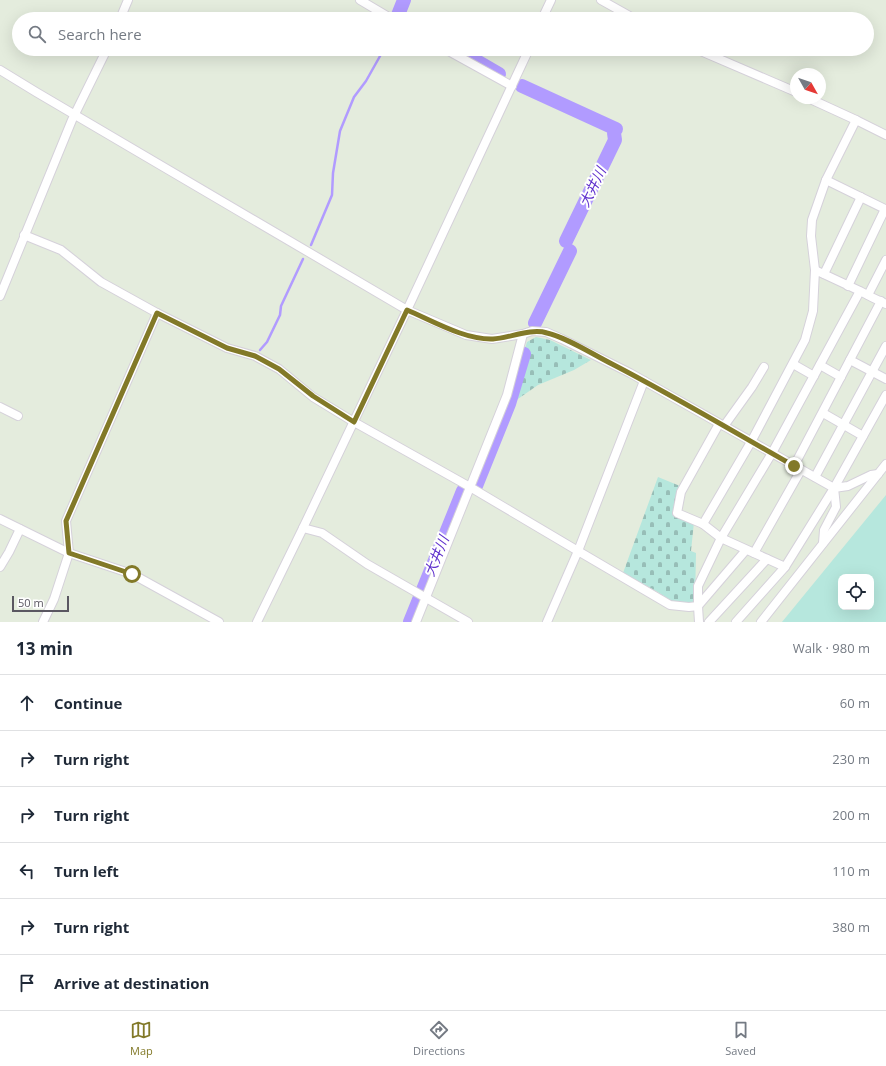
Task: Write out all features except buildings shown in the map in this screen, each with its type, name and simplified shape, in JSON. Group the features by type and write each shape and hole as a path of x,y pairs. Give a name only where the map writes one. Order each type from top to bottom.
{"street":[{"path":"123,12 128,0"},
{"path":"360,0 380,12"},
{"path":"545,12 551,0"},
{"path":"601,0 622,12"},
{"path":"0,296 75,115 104,56"},
{"path":"458,56 512,86"},
{"path":"257,622 354,422 526,56"},
{"path":"712,56 790,89"},
{"path":"0,70 407,310 466,335 492,339 532,331 546,332 644,381 834,488 848,486 871,475 878,474"},
{"path":"821,104 886,135"},
{"path":"703,524 751,442 805,340 813,311 815,270 811,236 812,220 826,180 856,120"},
{"path":"826,180 886,209 848,286"},
{"path":"824,274 861,197"},
{"path":"24,235 61,250 101,282 157,313 227,348 255,356 279,369 313,396 354,422 470,487 670,605 689,607 698,606 746,550"},
{"path":"699,622 698,586 720,538 772,453 820,365 886,260"},
{"path":"754,553 798,468 841,377 884,303 815,270"},
{"path":"43,622 54,599 69,553 66,521 157,313"},
{"path":"416,622 507,395 523,334"},
{"path":"814,477 886,346"},
{"path":"850,360 886,379"},
{"path":"793,364 814,376"},
{"path":"820,365 841,377"},
{"path":"764,367 752,387 722,425 681,492 677,513 703,524 720,538 785,567"},
{"path":"547,622 578,551 644,381"},
{"path":"736,622 785,567 834,488 886,395"},
{"path":"0,407 18,416"},
{"path":"823,413 863,436"},
{"path":"761,622 886,464"},
{"path":"823,543 824,530 836,507 834,488"},
{"path":"0,519 69,553 132,574 219,622"},
{"path":"303,528 322,533 367,564 468,622"},
{"path":"0,567 20,529"},
{"path":"709,622 767,559"}],"green space":[{"path":"536,337 550,340 591,360 574,370 538,385 515,401 512,399 525,359 524,352 527,342"},
{"path":"658,477 680,486 674,517 694,522 691,551 696,553 695,602 682,604 672,601 623,573"},
{"path":"886,495 886,622 782,622"}],"waterway":[{"name":"大井川","path":"399,12 404,0"},
{"path":"311,245 332,195 333,173 340,131 354,97 366,81 380,56"},
{"name":"大井川","path":"468,56 499,74"},
{"name":"大井川","path":"522,86 616,129"},
{"name":"大井川","path":"566,241 615,140 614,133"},
{"name":"大井川","path":"535,323 570,251"},
{"path":"260,350 267,342 280,315 281,306 303,259"},
{"name":"大井川","path":"476,486 509,404 524,354"},
{"name":"大井川","path":"410,622 463,491"}],"route":[{"path":"132,574 69,553 66,521 157,313 227,348 255,356 279,369 313,396 354,422 407,310 466,335 492,339 532,331 546,332 630,373 794,466"}]}
